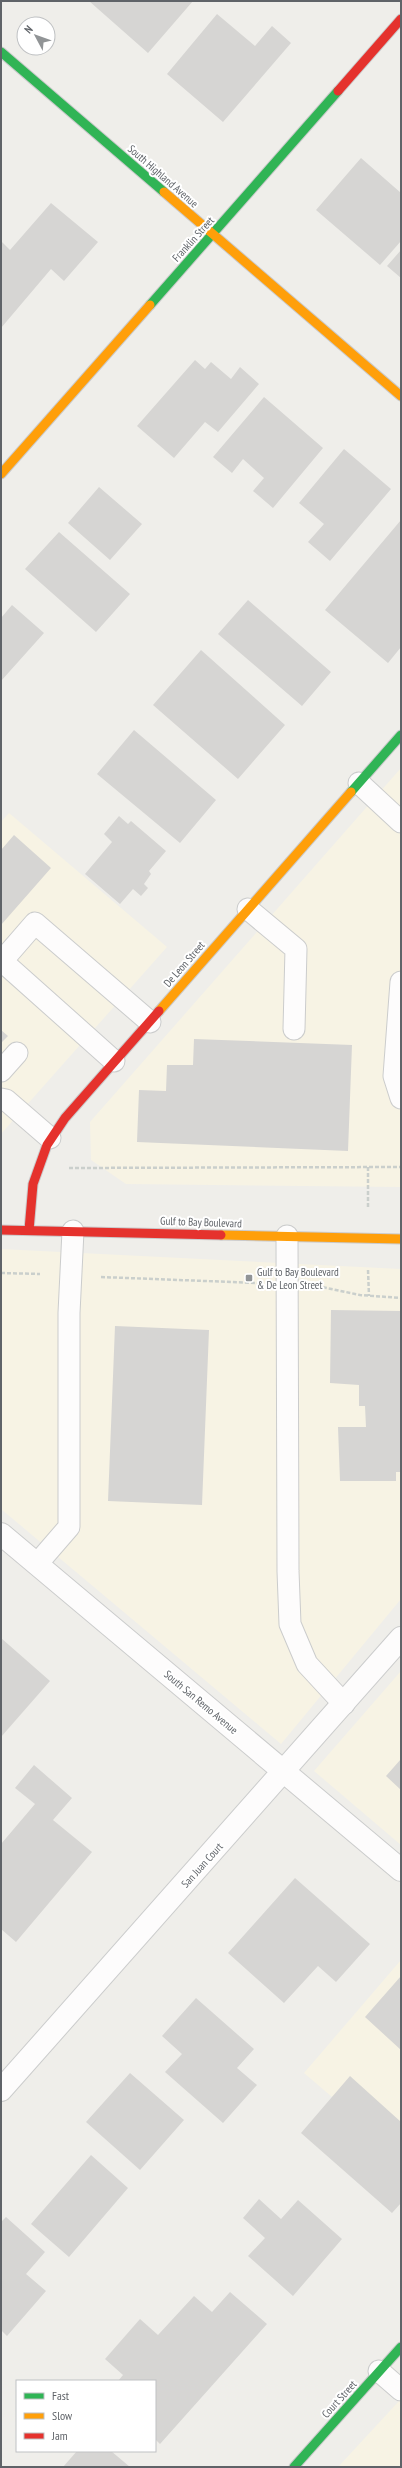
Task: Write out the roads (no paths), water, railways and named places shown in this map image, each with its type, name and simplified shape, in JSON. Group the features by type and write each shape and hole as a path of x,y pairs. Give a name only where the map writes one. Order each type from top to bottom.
{"street":[{"name":"Franklin Street","path":"1,474 213,235 401,19"},
{"name":"South Highland Avenue","path":"1,52 401,396"},
{"name":"De Leon Street","path":"29,1230 29,1200 36,1168 50,1138 114,1061 150,1022 401,735"},
{"name":"Gulf to Bay Boulevard","path":"1,1230 401,1239"},
{"name":"South San Remo Avenue","path":"1,1534 401,1870"},
{"name":"San Juan Court","path":"1,2090 285,1772 401,1638"},
{"name":"Court Street","path":"294,2467 401,2347"}],"lane":[{"path":"359,783 401,822"},
{"path":"248,909 296,949 294,1030"},
{"path":"114,1061 2,961 35,923 150,1022"},
{"path":"401,982 394,1076 401,1098"},
{"path":"1,1071 17,1053"},
{"path":"1,1099 6,1100 50,1138"},
{"path":"37,1564 69,1527 71,1276 73,1231"},
{"path":"287,1236 288,1571 290,1624 307,1664 344,1704"},
{"path":"379,2371 401,2390"}],"place":[{"name":"Gulf to Bay Boulevard & De Leon Street","path":"249,1278"}]}
